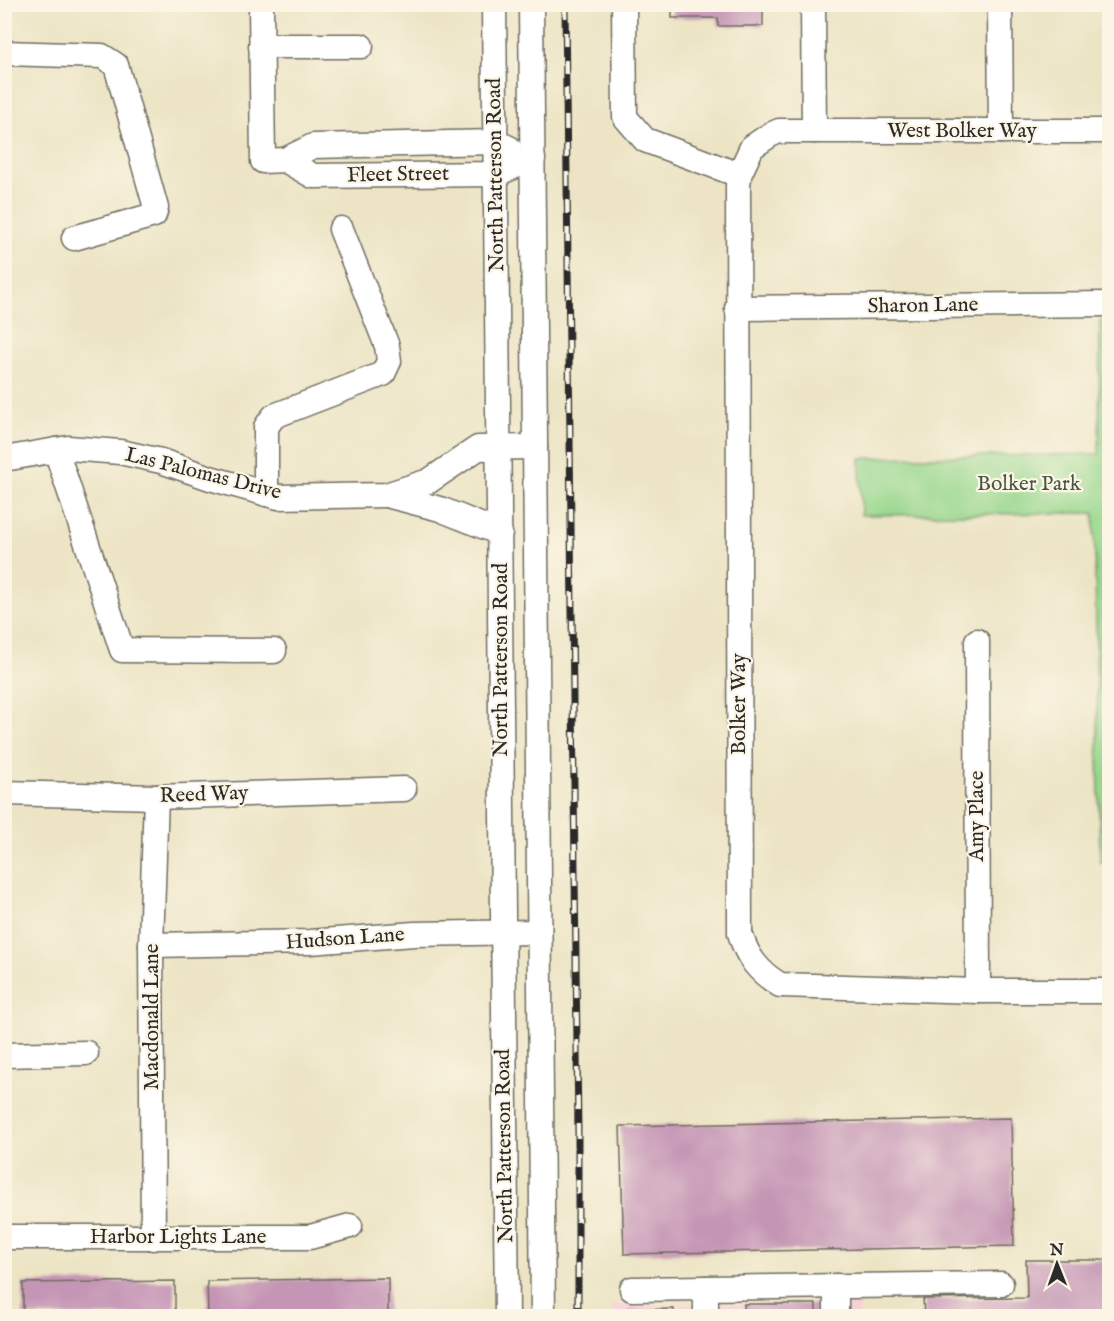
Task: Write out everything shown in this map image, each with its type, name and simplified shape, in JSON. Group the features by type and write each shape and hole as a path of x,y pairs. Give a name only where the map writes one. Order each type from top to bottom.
{"street":[{"path":"261,4 261,46 274,160 313,146 496,142 533,159"},
{"name":"North Patterson Road","path":"494,4 507,1317"},
{"name":"North Patterson Road","path":"531,4 543,1317"},
{"path":"624,4 624,117 645,140 739,176"},
{"path":"813,4 814,131"},
{"path":"1000,4 1001,131"},
{"path":"261,46 360,46"},
{"path":"4,53 102,56 116,65 156,208 154,215 75,238"},
{"name":"Bolker Way","path":"814,131 779,131 770,135 752,147 739,176 737,308 740,921 743,945 753,964 780,985 978,991 1110,991"},
{"name":"West Bolker Way","path":"814,131 1110,131"},
{"name":"Fleet Street","path":"274,160 313,176 496,174 533,159"},
{"path":"266,494 266,427 274,416 383,374 389,361 387,346 341,229"},
{"name":"Sharon Lane","path":"737,308 1110,304"},
{"name":"Las Palomas Drive","path":"4,459 68,448 120,452 161,461 278,496 386,495 429,481 478,448 535,447"},
{"path":"56,450 122,650 274,651"},
{"path":"386,495 441,509 500,532"},
{"name":"Amy Place","path":"977,641 978,991"},
{"name":"Reed Way","path":"4,793 156,797 404,789"},
{"name":"Macdonald Lane","path":"153,1238 151,945 156,797"},
{"name":"Hudson Lane","path":"151,945 310,942 414,934 539,932"},
{"path":"4,1055 86,1053"},
{"name":"Harbor Lights Lane","path":"4,1237 310,1237 350,1226"},
{"path":"632,1289 1001,1284"},
{"path":"836,1287 836,1317"},
{"path":"706,1288 706,1317"}],"shaded area":[{"path":"859,1303 859,1316 612,1316 612,1305"}],"green space":[{"name":"Bolker Park","path":"1100,321 1110,321 1110,862 1100,862 1094,513 861,515 860,458 1099,454"}],"building":[{"path":"672,4 771,4 771,10 763,10 763,26 718,26 718,18 672,18"},
{"path":"1011,1118 1014,1246 624,1254 620,1126"},
{"path":"1026,1260 1110,1260 1110,1316 924,1316 923,1299 1027,1298"},
{"path":"388,1278 388,1316 208,1316 207,1281"},
{"path":"175,1281 175,1316 23,1316 23,1283"},
{"path":"744,1304 816,1304 816,1316 745,1316"},
{"path":"674,1309 674,1316 628,1316 628,1310"}],"railway":[{"path":"565,4 578,1133 578,1316"}]}
